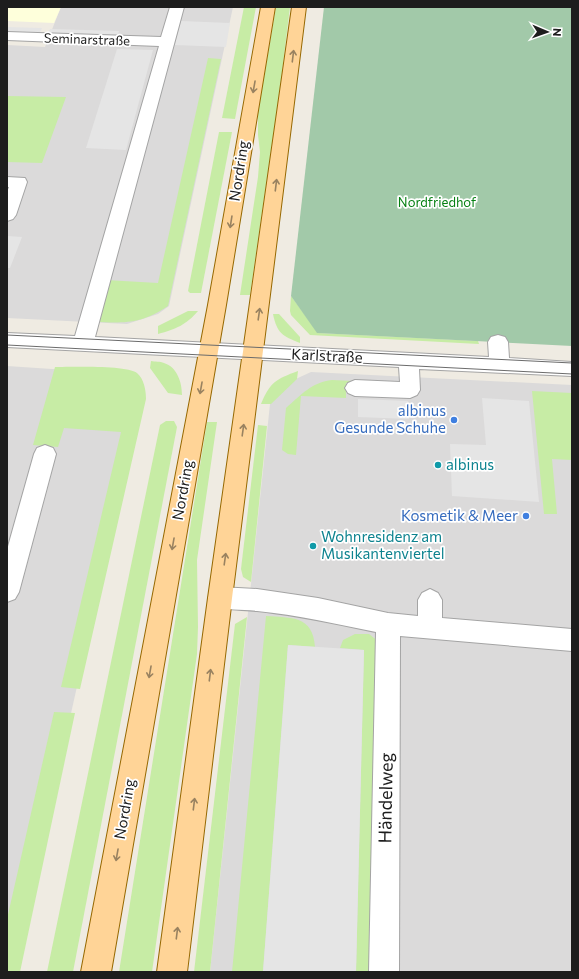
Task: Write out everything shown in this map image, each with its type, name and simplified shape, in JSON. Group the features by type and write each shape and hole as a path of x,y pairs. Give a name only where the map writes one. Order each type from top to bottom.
{"main road":[{"name":"Nordring","path":"96,972 217,306 268,7"},
{"path":"172,972 220,598 300,7"}],"street":[{"path":"83,344 147,91 157,64 168,42 177,7"},
{"name":"Seminarstraße","path":"7,36 168,42"},
{"path":"7,182 19,182 7,215"},
{"name":"Karlstraße","path":"7,340 572,369"},
{"path":"498,342 499,365"},
{"path":"355,388 410,390 409,360"},
{"path":"7,592 45,454"},
{"path":"220,598 257,600 318,609 388,624 572,640"},
{"path":"430,600 430,628"},
{"name":"Händelweg","path":"384,972 388,624"}],"shaded area":[{"path":"7,7 61,7 54,23 7,21"},
{"path":"61,7 233,7 169,306 158,314 127,324 7,318 7,45 45,47"},
{"path":"181,21 230,23 226,47 175,45"},
{"path":"7,27 42,28 39,35 7,34"},
{"path":"50,29 119,31 117,38 47,35"},
{"path":"117,49 153,50 126,150 86,148"},
{"path":"7,236 22,237 10,268 7,268"},
{"path":"7,366 127,374 139,410 13,972 7,972"},
{"path":"311,372 572,385 572,972 210,972 270,404 287,383"},
{"path":"482,398 529,401 539,502 452,496 450,444 486,445"},
{"path":"358,399 408,401 409,419 358,417"},
{"path":"288,645 364,650 356,972 263,972"}],"green space":[{"path":"244,7 256,7 235,119 222,118"},
{"path":"276,7 290,7 280,88 250,295 240,295 258,177 260,152 258,112"},
{"name":"Nordfriedhof","path":"324,7 572,7 572,346 317,333 291,296"},
{"path":"208,58 221,59 168,306 150,316 133,321 95,322 106,280 158,283"},
{"path":"7,96 66,97 42,163 7,162"},
{"path":"219,132 232,132 201,293 190,293 188,291"},
{"path":"291,296 318,333 478,341 479,344 310,335 291,315"},
{"path":"188,311 198,311 180,326 158,334 158,326"},
{"path":"273,314 279,314 300,337 300,343 281,333 276,326"},
{"path":"151,361 162,362 169,365 175,371 180,380 182,395 168,393 150,368"},
{"path":"55,367 98,367 131,370 137,373 141,378 146,396 80,689 61,687 121,432 64,428 58,447 33,445"},
{"path":"298,371 297,379 271,404 261,404 267,391 275,382 284,376"},
{"path":"332,380 397,383 397,385 346,383 346,398 301,396 296,455 288,454 282,450 286,408 313,386 318,383"},
{"path":"532,391 572,393 572,460 552,459 557,514 544,514"},
{"path":"166,421 174,421 177,427 73,972 47,972 160,425"},
{"path":"207,422 217,422 197,560 197,654 152,972 119,972"},
{"path":"258,425 267,426 251,582 243,577 241,569"},
{"path":"266,616 299,620 310,629 315,647 288,645 263,972 232,972"},
{"path":"247,617 210,972 194,972 235,624"},
{"path":"355,634 369,634 379,642 372,972 356,972 364,650 340,648 343,640"},
{"path":"54,712 75,713 20,972 7,972 7,919"}],"tram line":[{"path":"7,335 572,363"},
{"path":"7,345 572,374"}],"place":[{"name":"albinus Gesunde Schuhe","path":"454,420"},
{"name":"albinus","path":"438,465"},
{"name":"Kosmetik & Meer","path":"526,516"},
{"name":"Wohnresidenz am Musikantenviertel","path":"313,546"}]}
